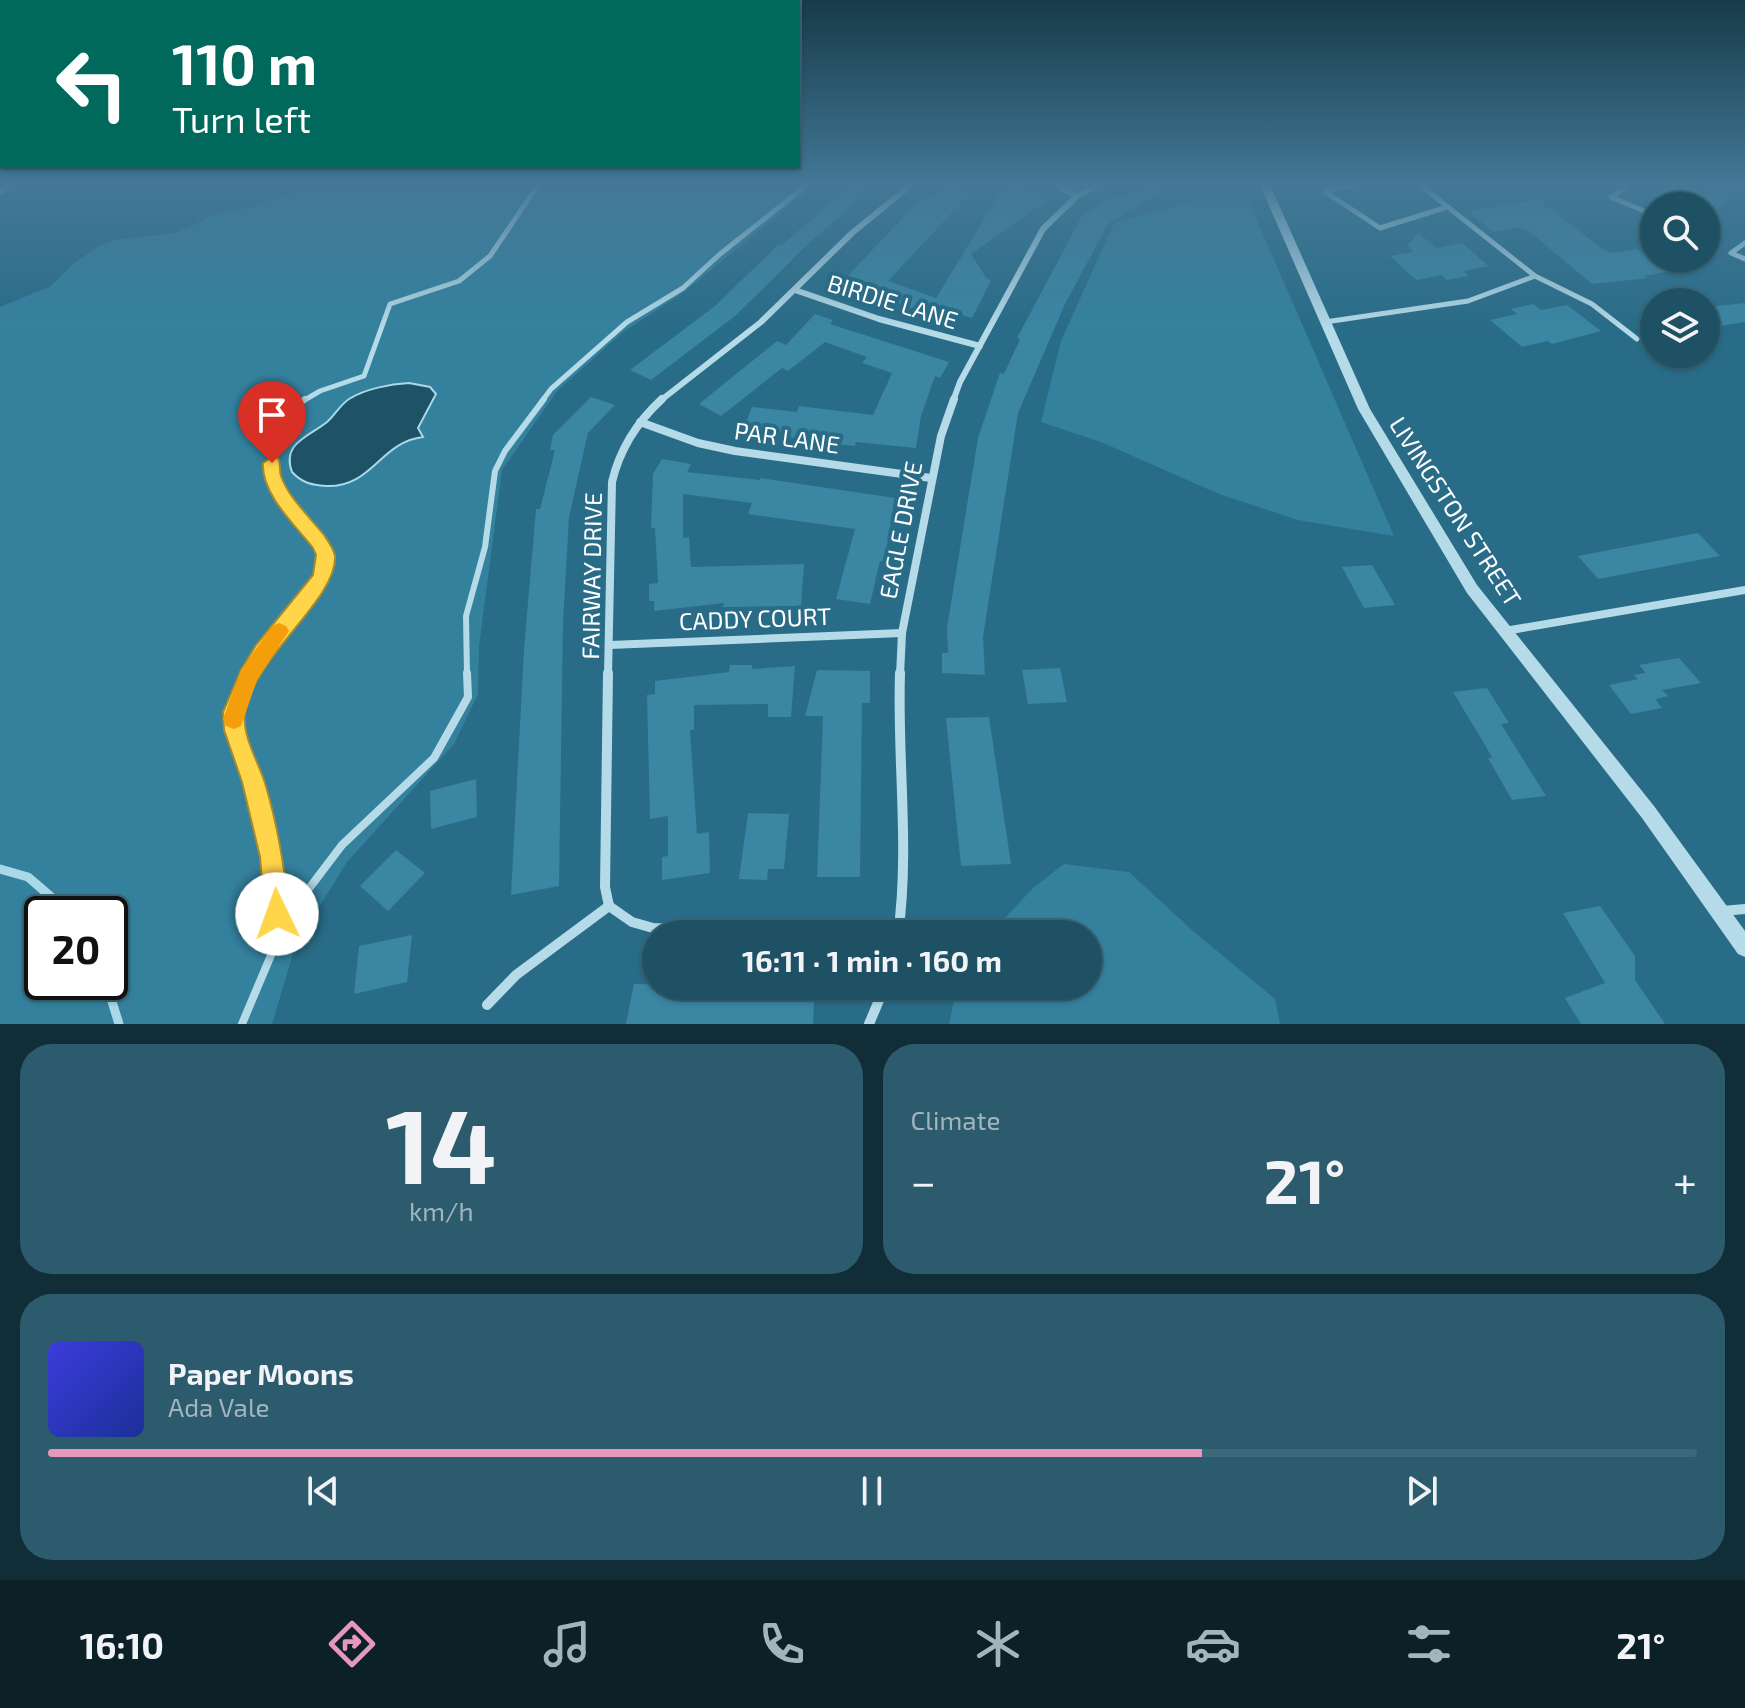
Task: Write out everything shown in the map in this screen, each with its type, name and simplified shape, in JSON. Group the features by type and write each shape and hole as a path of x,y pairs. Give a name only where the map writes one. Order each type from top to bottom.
{"street":[{"name":"FAIRWAY DRIVE","path":"609,906 605,887 611,487 617,461 640,422 670,392 743,337 856,233"},
{"name":"EAGLE DRIVE","path":"900,920 903,899 898,734 902,633 931,478 951,402 1041,233"},
{"name":"LIVINGSTON STREET","path":"1286,233 1377,435 1472,589 1648,812 1745,947"},
{"name":"BIRDIE LANE","path":"795,290 879,319 980,346"},
{"name":"PAR LANE","path":"640,422 698,443 735,451 931,478"},
{"path":"1505,631 1745,590"},
{"name":"CADDY COURT","path":"610,645 902,633"},
{"path":"487,1005 516,975 609,906 632,922 642,925"},
{"path":"1719,911 1745,909"},
{"path":"869,1024 879,1000"}],"lane":[{"path":"277,941 277,887 272,857 253,782 235,730 234,712 263,651 322,577 325,555 321,545 281,493 271,473 272,463 298,402 308,395 364,376 390,304 459,281 490,256 506,233"},
{"path":"242,1024 277,941 298,903 342,845 434,758 468,697 466,616 485,547 495,471 518,432 551,389 612,333 683,288 747,233"},
{"path":"1477,233 1535,276 1592,304 1637,339"},
{"path":"1745,243 1731,253 1745,259"},
{"path":"1325,322 1468,301 1535,276"}],"shaded area":[{"path":"176,233 756,233 684,292 623,332 557,391 502,470 479,646 478,694 454,744 347,862 296,944 272,1024 0,1024 0,307 51,286 73,264 99,246 115,240"},
{"path":"1110,233 1262,233 1394,536 1298,520 1219,494 1101,442 1041,422 1061,341"},
{"path":"409,383 430,387 436,394 418,428 423,437 396,447 366,473 342,485 312,484 292,472 290,454 294,447 327,422 346,401 370,390"},
{"path":"1064,864 1129,872 1194,932 1275,999 1280,1024 949,1024 954,1000 1102,1000 1102,920 1003,920 1033,888"}],"building":[{"path":"796,233 821,233 735,316 651,380 630,370 715,306 779,244 782,245"},
{"path":"889,233 933,233 888,281 936,298 976,233 1001,233 971,254 987,279 991,280 972,318 934,307 929,314 840,284"},
{"path":"1073,233 1103,233 1065,304 1018,413 983,637 985,675 942,673 942,653 948,653 947,628 978,438 1000,373 1004,374 1020,339 1017,338"},
{"path":"1418,233 1437,248 1462,243 1489,266 1463,271 1469,276 1447,280 1442,275 1416,280 1390,256 1413,252 1408,245"},
{"path":"1531,233 1581,233 1610,253 1637,249 1640,251 1640,272 1667,272 1644,276 1648,278 1592,284"},
{"path":"1745,303 1745,322 1720,326 1720,306"},
{"path":"1533,304 1541,310 1567,305 1601,331 1552,344 1548,341 1522,347 1490,320 1517,314 1511,309"},
{"path":"815,314 833,320 830,324 949,362 940,378 935,376 921,416 916,448 856,442 855,446 835,444 788,437 790,433 744,427 752,407 797,412 799,406 873,415 892,373 862,363 867,357 825,342 788,371 782,368 721,416 699,404 777,341 786,345"},
{"path":"591,397 615,405 588,433 569,517 563,623 559,886 511,895 524,649 536,509 540,509 555,450 550,450 553,435"},
{"path":"662,459 691,464 687,472 761,478 895,498 884,562 880,561 870,604 836,599 855,529 748,514 752,503 683,494 683,538 689,537 691,567 804,564 801,606 723,607 724,603 654,611 654,601 649,601 649,584 658,583 655,528 651,528 653,474"},
{"path":"1698,533 1720,556 1598,579 1578,556"},
{"path":"1372,565 1395,605 1364,608 1342,567"},
{"path":"1679,658 1701,683 1662,690 1668,696 1655,699 1662,708 1631,714 1609,685 1638,679 1634,675 1646,673 1639,665"},
{"path":"730,665 752,665 752,669 795,666 791,717 768,717 768,704 694,705 694,730 690,730 697,834 709,832 710,873 662,880 662,857 668,856 668,816 650,819 647,695 655,694 655,681 729,672"},
{"path":"1060,668 1067,702 1028,704 1022,670"},
{"path":"817,670 870,671 870,703 862,703 860,877 817,877 823,716 805,716"},
{"path":"1487,688 1509,723 1501,724 1546,796 1512,800 1488,758 1492,758 1488,750 1453,692"},
{"path":"989,717 1011,864 961,866 946,718"},
{"path":"476,779 477,817 431,829 430,791"},
{"path":"748,813 789,814 784,869 768,869 767,880 739,879"},
{"path":"396,850 425,873 388,911 360,886"},
{"path":"1600,906 1635,956 1635,980 1665,1024 1581,1024 1565,998 1605,983 1563,913"},
{"path":"412,935 407,982 354,994 359,946"},
{"path":"634,984 642,984 642,1000 814,1000 813,1024 626,1024"}],"waterway":[{"path":"0,869 28,877 50,896"},
{"path":"112,1000 119,1024"}],"slow traffic":[{"path":"234,719 248,677 279,631"}],"route":[{"path":"272,463 271,473 281,493 321,545 325,555 322,577 263,651 234,712 235,730 253,782 272,857 277,914"}]}
